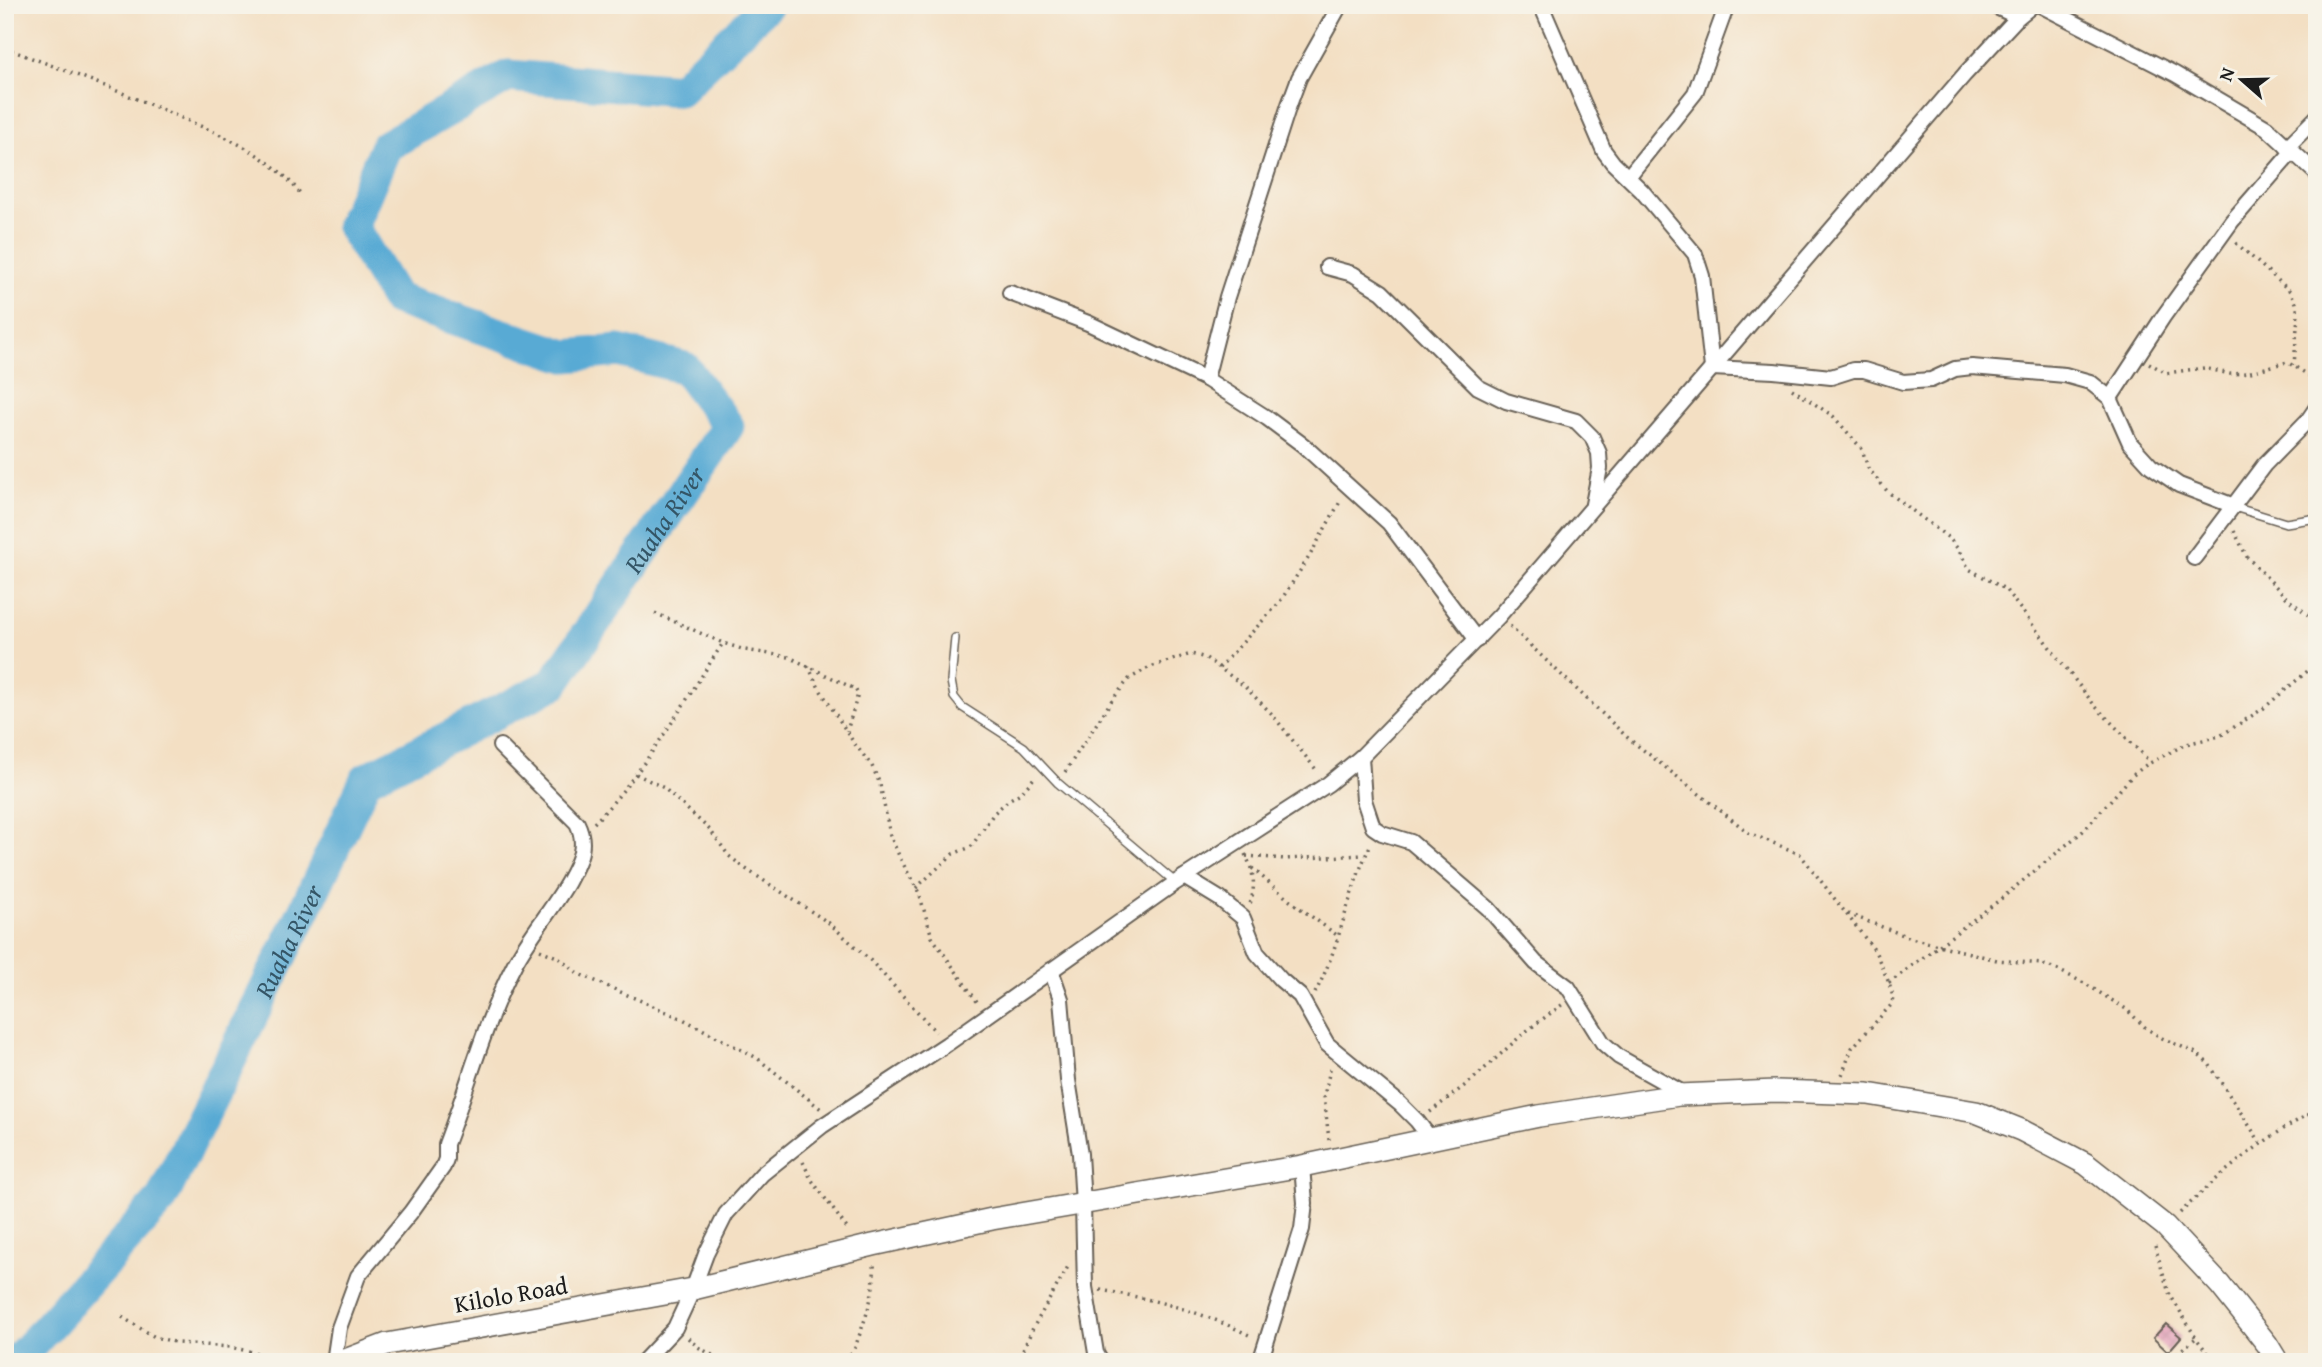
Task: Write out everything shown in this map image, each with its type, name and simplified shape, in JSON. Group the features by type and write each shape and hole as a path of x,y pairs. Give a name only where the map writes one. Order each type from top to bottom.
{"main road":[{"name":"Kilolo Road","path":"340,1362 387,1344 693,1289 992,1219 1302,1166 1424,1130 1686,1095 1776,1091 1868,1094 1976,1112 2021,1130 2086,1164 2165,1226 2220,1285 2278,1362"}],"street":[{"path":"1206,379 1227,297 1289,104 1299,78 1340,5"},
{"path":"1541,5 1604,151 1695,254 1700,265 1712,368"},
{"path":"1628,177 1695,93 1727,5"},
{"path":"1992,5 2018,16"},
{"path":"643,1362 675,1328 726,1214 762,1174 834,1119 947,1044 1180,880 1328,784 1361,757 1477,640 1965,74 2018,16 2033,5"},
{"path":"2040,5 2175,74 2267,128 2317,174"},
{"path":"2110,398 2223,233 2317,117"},
{"path":"1327,267 1353,274 1382,292 1478,387 1506,401 1576,421 1592,437 1598,453 1600,468 1593,506"},
{"path":"1010,293 1088,323 1206,379 1267,418 1303,445 1389,523 1477,640"},
{"path":"1712,368 1831,377 1853,370 1864,370 1903,382 1931,380 1955,369 1972,367 2064,374 2090,382 2110,398 2130,443 2151,466 2179,485 2230,512"},
{"path":"2194,558 2264,465 2308,420 2317,407"},
{"path":"334,1362 340,1328 358,1276 411,1212 446,1159 446,1144 503,987 579,861 583,835 577,822 500,746"},
{"path":"1361,757 1364,800 1373,827 1411,842 1488,908 1536,963 1568,987 1603,1043 1629,1064 1686,1095"},
{"path":"1180,880 1220,900 1243,918 1257,953 1281,980 1300,996 1321,1035 1335,1050 1401,1104 1424,1130"},
{"path":"1051,970 1061,999 1065,1059 1080,1154 1085,1287 1096,1353 1101,1362"},
{"path":"1261,1362 1302,1229 1305,1203 1302,1166"}],"lane":[{"path":"2230,512 2286,523 2317,518"},
{"path":"955,638 951,681 954,697 962,707 1024,747 1058,783 1180,880"}],"path":[{"path":"5,48 117,90 239,143 287,177 300,193"},
{"path":"2223,233 2290,291 2298,315 2294,365"},
{"path":"2138,356 2166,373 2204,368 2230,374 2247,373 2287,362 2317,380"},
{"path":"1783,384 1812,400 1833,416 1862,449 1868,468 1888,492 1950,539 1969,569 2005,589 2095,706 2150,762"},
{"path":"1219,667 1279,603 1309,557 1349,486"},
{"path":"2230,512 2247,557 2288,599 2317,622"},
{"path":"654,613 723,643 745,650 778,654 855,689 858,694 847,731"},
{"path":"1499,615 1628,738 1749,833 1800,854 1875,951 1889,983 1892,1004 1853,1048 1835,1093"},
{"path":"583,835 616,801 636,774 723,643"},
{"path":"1058,783 1122,687 1137,673 1191,654 1206,658 1243,685 1271,713 1328,784"},
{"path":"1889,983 1997,902 2082,832 2133,775 2150,762 2186,744 2220,736 2264,708 2317,663"},
{"path":"808,666 819,688 872,766 880,784 890,835 916,888 932,937 987,1016"},
{"path":"916,888 953,854 971,846 994,813 1030,785 1037,774 1037,761"},
{"path":"636,774 664,788 710,830 729,856 829,923 870,960 947,1044"},
{"path":"1308,1007 1334,954 1350,893 1378,830"},
{"path":"1235,844 1247,856 1252,868 1254,892 1243,918"},
{"path":"1247,856 1285,859 1365,855"},
{"path":"1252,868 1338,937"},
{"path":"1846,914 1910,938 1997,960 2042,964 2111,999 2162,1038 2196,1053 2209,1064 2260,1142"},
{"path":"526,945 549,953 579,974 693,1024 757,1058 834,1119"},
{"path":"1424,1130 1472,1080 1549,1012 1575,996"},
{"path":"1332,1159 1326,1129 1324,1096 1335,1050"},
{"path":"2165,1226 2220,1174 2260,1142 2317,1110"},
{"path":"796,1147 811,1179 864,1247 875,1282 869,1309 850,1362"},
{"path":"2148,1213 2169,1293 2196,1338 2215,1362"},
{"path":"1017,1362 1032,1328 1082,1241"},
{"path":"1085,1287 1147,1298 1187,1309 1226,1324 1265,1344"},
{"path":"122,1317 155,1336 178,1343 230,1347 275,1357 284,1362"},
{"path":"675,1328 698,1347 725,1362"},
{"path":"2166,1362 2196,1338"},
{"path":"838,1362 853,1353"}],"building":[{"path":"2166,1324 2181,1337 2168,1352 2153,1338"}],"waterway":[{"name":"Ruaha River","path":"16,1362 161,1200 366,779 553,684 728,426 685,368 619,351 566,356 396,299 352,226 386,146 508,76 679,90 767,5"}]}
